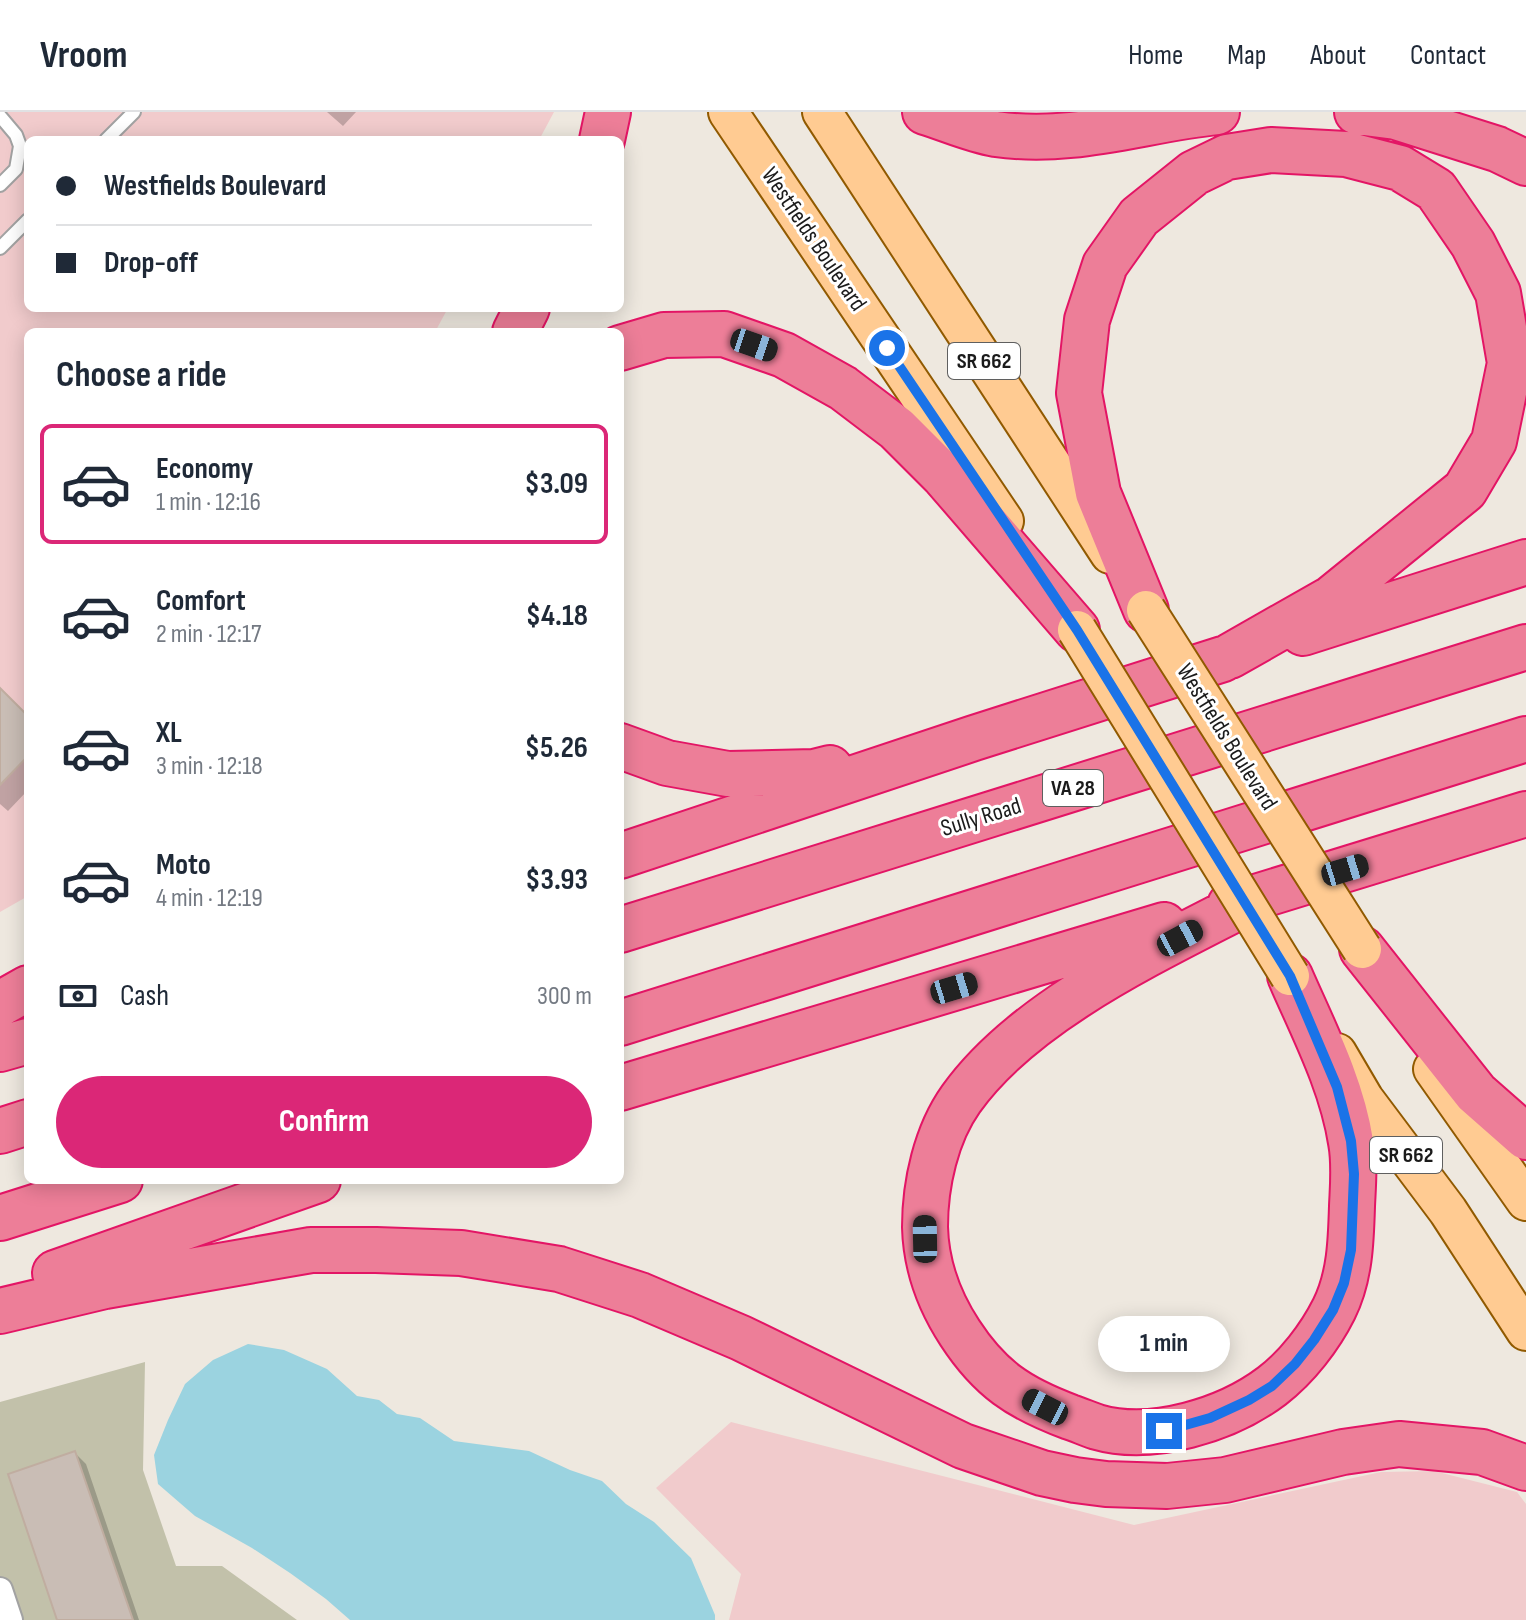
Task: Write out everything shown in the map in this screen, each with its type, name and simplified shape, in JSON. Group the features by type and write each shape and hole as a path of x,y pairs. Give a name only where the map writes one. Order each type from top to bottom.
{"highway":[{"path":"603,136 608,112"},
{"path":"925,112 994,133 1043,137 1090,134 1217,112"},
{"path":"1357,112 1396,117 1497,149 1526,163"},
{"path":"1146,610 1098,493 1079,393 1087,320 1105,265 1139,217 1194,173 1227,157 1271,150 1346,154 1400,168 1436,190 1473,244 1498,293 1510,363 1494,441 1465,490 1405,539 1332,598 1230,656"},
{"path":"624,347 664,335 724,334 784,355 843,388 897,429 944,476 1077,630"},
{"path":"624,855 974,738 1526,562"},
{"name":"Sully Road","path":"624,929 1526,647"},
{"path":"624,747 667,763 728,774 814,772 974,738"},
{"path":"624,1022 1526,739"},
{"path":"624,1087 1523,816"},
{"path":"1258,897 1128,965 1022,1035 959,1100 942,1133 925,1205 925,1239 931,1270 942,1300 973,1353 993,1375 1014,1391 1099,1428 1131,1432 1164,1431 1210,1418 1249,1400 1272,1386 1314,1340 1333,1310 1344,1283 1351,1250 1354,1174 1351,1141 1337,1087 1290,976"},
{"path":"1362,949 1476,1093 1526,1137"},
{"path":"0,1004 24,990"},
{"path":"0,1049 24,1042"},
{"path":"0,1131 24,1123"},
{"path":"0,1218 107,1184"},
{"path":"0,1293 307,1184"},
{"path":"0,1311 105,1286 311,1250 461,1253 559,1269 640,1295 741,1338 963,1446 1042,1473 1075,1480 1167,1486 1225,1480 1343,1452 1399,1444 1482,1452 1526,1468"}],"main road":[{"name":"Westfields Boulevard","path":"728,112 1077,630 1364,1099 1448,1211 1526,1331"},
{"name":"Westfields Boulevard","path":"822,112 1146,610 1362,949 1434,1070 1526,1201"}],"lane":[{"path":"110,136 134,112"},
{"path":"0,116 16,135 20,146 16,169 0,185"},
{"path":"0,248 24,224"}],"shaded area":[{"path":"0,112 554,112 541,136 24,136 24,312 446,312 437,328 24,328 24,898 0,912"},
{"path":"145,1362 143,1470 176,1566 222,1566 297,1620 0,1620 0,1402"},
{"path":"731,1422 1134,1525 1381,1472 1434,1471 1517,1492 1526,1504 1526,1620 729,1620 741,1574 656,1488"}],"water":[{"path":"248,1344 284,1350 327,1369 357,1396 379,1400 397,1414 420,1418 454,1441 529,1451 602,1481 626,1504 654,1522 691,1558 715,1620 350,1620 290,1573 195,1516 158,1484 154,1455 185,1384 213,1360"}],"building":[{"path":"0,688 24,712 24,760 0,785"},
{"path":"75,1451 133,1620 57,1620 8,1474"}],"route":[{"path":"887,348 1077,630 1290,976 1337,1087 1351,1141 1354,1174 1351,1250 1344,1283 1333,1310 1314,1340 1272,1386 1249,1400 1210,1418 1164,1431"}]}
